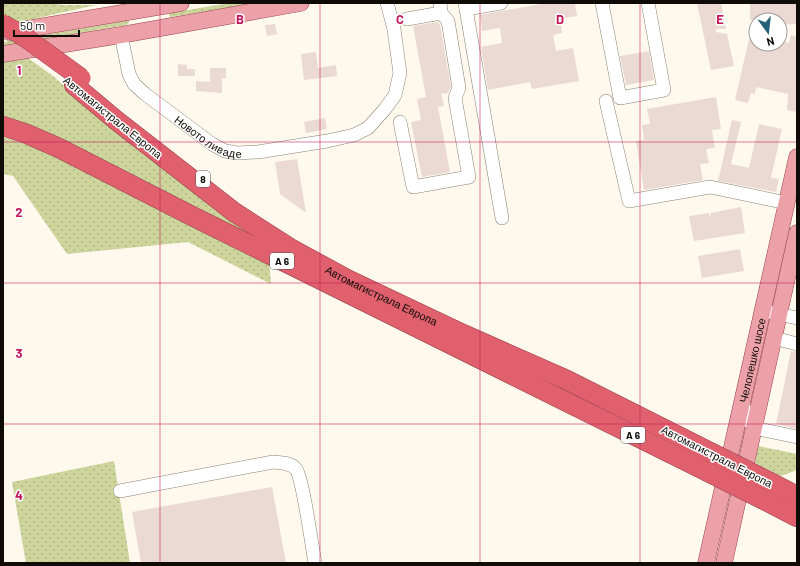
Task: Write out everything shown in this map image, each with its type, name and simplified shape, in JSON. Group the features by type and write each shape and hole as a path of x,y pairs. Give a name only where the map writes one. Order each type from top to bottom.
{"highway":[{"name":"8","path":"3,24 32,42 77,81 117,110 200,177 287,236 336,263 567,380"},
{"name":"Автомагистрала Европа","path":"3,34 46,64 77,81"},
{"name":"Автомагистрала Европа","path":"3,126 27,134 59,148 194,217 706,471 767,491 797,496"},
{"name":"Автомагистрала Европа","path":"567,380 710,452 767,491 797,517"}],"main road":[{"path":"3,34 181,3"},
{"path":"3,54 301,3"},
{"name":"Челопешко шосе","path":"706,563 713,539 797,157"},
{"name":"Челопешко шосе","path":"724,563 779,314 793,271 797,233"}],"lane":[{"name":"Новото ливаде","path":"121,35 129,74 134,84 144,94 212,144 225,151 237,153 258,152 344,138 368,128 385,109 394,95 400,73 394,30 388,3"},
{"path":"501,3 465,6 502,218"},
{"path":"602,3 620,98 664,90 648,3"},
{"path":"400,122 413,187 469,177 455,98 459,88 448,21 440,8 408,19"},
{"path":"606,101 629,201 710,187 787,203"},
{"path":"763,310 797,318"},
{"path":"774,338 797,344"},
{"path":"742,402 749,421 754,428 797,437"},
{"path":"120,491 273,462 287,463 296,470 301,485 315,563"},
{"path":"698,563 713,539"}],"green space":[{"path":"3,3 96,5 15,23 3,16"},
{"path":"229,3 257,3 171,17 169,16 170,13"},
{"path":"129,21 129,23 126,25 3,46 3,42"},
{"path":"28,58 53,76 110,126 293,258 3,119 3,62"},
{"path":"3,137 53,153 269,262 271,284 188,242 67,254 13,176 3,174"},
{"path":"758,446 797,454 797,470 781,476 755,463"},
{"path":"114,461 130,563 26,563 12,482"}],"building":[{"path":"546,3 575,3 577,16 560,19 562,33 553,35 556,51 573,48 579,81 532,89 530,82 488,90 481,47 502,43 500,28 482,31 480,15"},
{"path":"697,3 721,3 726,29 716,29 716,32 727,34 734,66 711,70"},
{"path":"750,3 797,3 797,24 788,25 788,12 750,12"},
{"path":"438,22 440,25 451,87 448,93 441,94 444,106 438,107 450,172 422,177 411,122 421,120 417,99 426,97 413,26"},
{"path":"275,24 277,34 267,36 265,25"},
{"path":"791,35 797,37 796,112 787,110 788,94 756,87 755,94 751,93 748,103 735,100 748,43 748,52 788,52"},
{"path":"649,51 654,80 626,85 620,56"},
{"path":"316,52 318,68 336,65 337,76 304,80 301,54"},
{"path":"178,64 187,65 187,69 195,69 195,76 178,76"},
{"path":"210,68 226,68 226,78 222,78 222,93 196,91 196,81 210,82"},
{"path":"716,97 721,129 712,130 715,148 706,149 709,163 700,164 703,180 644,190 636,141 644,140 642,125 650,124 647,109"},
{"path":"325,118 327,129 306,133 304,122"},
{"path":"732,120 741,122 731,164 749,168 759,124 782,129 771,178 779,179 776,192 718,181"},
{"path":"297,159 306,213 280,194 275,162"},
{"path":"741,207 745,233 694,241 689,216 709,213 709,218 711,213"},
{"path":"740,249 744,271 702,278 698,256"},
{"path":"791,351 797,352 796,429 776,424"},
{"path":"272,487 286,563 141,563 132,512"}]}
